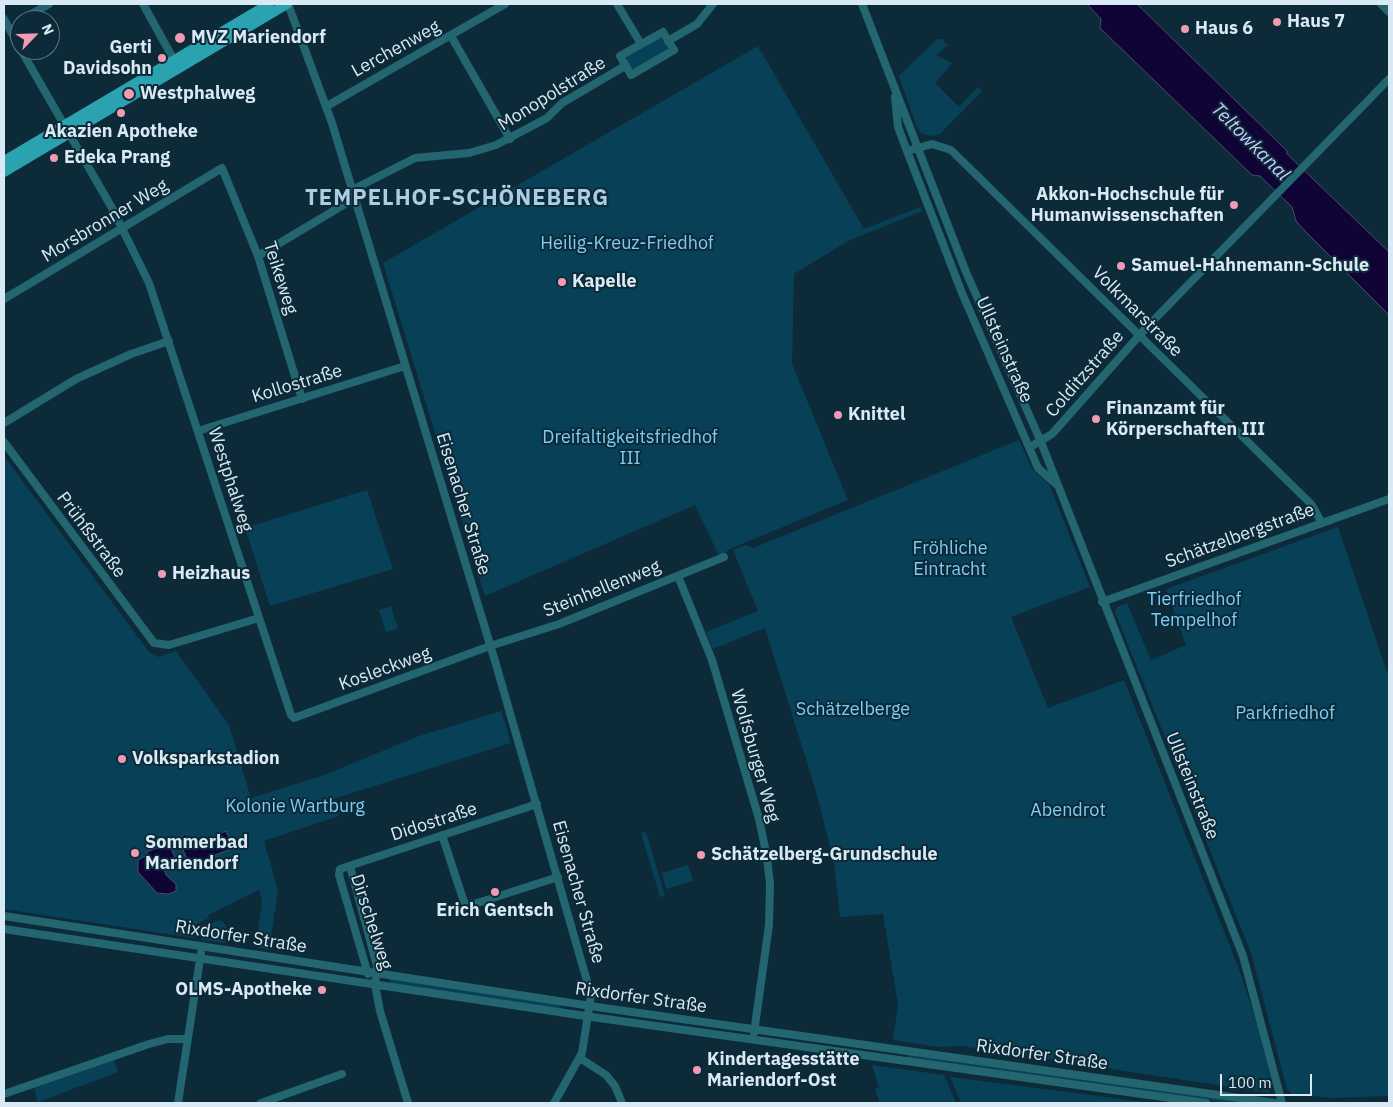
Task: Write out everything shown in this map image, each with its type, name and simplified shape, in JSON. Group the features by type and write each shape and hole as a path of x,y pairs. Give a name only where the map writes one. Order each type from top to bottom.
{"main road":[{"path":"4,172 174,60 269,4"},
{"path":"4,161 66,130 288,4"}],"street":[{"path":"143,4 174,60"},
{"name":"Eisenacher Straße","path":"288,4 312,74 327,106 537,804 591,995 580,1058 554,1103"},
{"name":"Lerchenweg","path":"327,106 430,45 450,36 505,4"},
{"path":"616,4 641,44"},
{"path":"668,41 697,24 713,4"},
{"name":"Ullsteinstraße","path":"862,4 966,272 1029,414 1243,956 1282,1103"},
{"path":"1381,4 1389,12"},
{"name":"Westphalweg","path":"4,19 10,32"},
{"name":"Monopolstraße","path":"663,32 668,41 674,50 631,75 620,56 663,32"},
{"path":"450,36 510,139"},
{"name":"Westphalweg","path":"26,60 123,228 149,283 291,715"},
{"name":"Monopolstraße","path":"352,190 415,158 481,150 510,139 547,118 562,103 625,66"},
{"name":"Colditzstraße","path":"1030,447 1040,442 1061,424 1139,335 1389,79"},
{"name":"Ullsteinstraße","path":"894,87 898,127 971,314 1018,418 1038,468 1058,486"},
{"name":"Volkmarstraße","path":"918,147 938,144 951,150 1311,504 1322,523"},
{"path":"907,151 918,147"},
{"name":"Morsbronner Weg","path":"4,299 222,168"},
{"name":"Teikeweg","path":"222,168 258,256 302,399"},
{"path":"258,256 355,198"},
{"path":"933,220 944,215"},
{"path":"4,423 76,378 131,354 168,341"},
{"name":"Kollostraße","path":"198,431 406,366"},
{"path":"1018,418 1029,414"},
{"name":"Prühßstraße","path":"4,442 150,640 157,644 168,644 259,618"},
{"name":"Schätzelbergstraße","path":"1102,602 1389,499"},
{"name":"Steinhellenweg","path":"490,646 559,624 724,557"},
{"name":"Wolfsburger Weg","path":"678,576 712,660 759,819 767,857 770,884 769,925 754,1040"},
{"name":"Kosleckweg","path":"291,715 298,717 490,646"},
{"name":"Didostraße","path":"340,869 537,804"},
{"path":"442,835 464,902 468,906 558,877"},
{"name":"Dirschelweg","path":"350,866 378,973 375,984"},
{"name":"Dirschelweg","path":"340,869 339,875 367,972 375,984"},
{"name":"Rixdorfer Straße","path":"4,916 590,1005 1275,1103"},
{"name":"Rixdorfer Straße","path":"4,929 200,957 588,1017 1206,1103"},
{"path":"178,1103 202,946"},
{"path":"375,984 380,1011 408,1103"},
{"path":"562,1012 564,1001"},
{"path":"4,1094 149,1044 168,1039 188,1039"},
{"path":"898,1060 899,1050"},
{"path":"580,1058 606,1075 615,1086 622,1103"},
{"path":"261,1103 342,1074"}],"green space":[{"path":"660,37 668,45 667,51 633,70 631,69 625,60 628,55"},
{"path":"937,39 941,39 948,45 936,55 952,63 935,83 959,107 978,87 982,91 940,134 933,136 922,134 917,128 899,76"},
{"path":"758,46 864,229 920,207 922,211 848,241 794,274 792,364 848,500 732,548 719,556 695,505 485,596 383,263"},
{"path":"1019,440 1032,469 1049,484 1090,587 1011,617 1048,708 1124,680 1239,969 1258,1027 1272,1084 1269,1093 961,1046 939,1047 893,1040 898,1005 883,914 840,917 834,862 815,788 765,628 713,649 706,632 758,611 733,550 746,545 753,548"},
{"name":"Kolonie Wartburg","path":"4,456 149,652 158,657 176,651 197,680 229,725 251,798 324,775 419,736 501,711 511,743 333,799 339,816 264,841 278,890 269,950 256,947 262,900 259,890 208,915 209,918 190,927 194,938 4,909"},
{"path":"367,490 393,569 270,606 245,528"},
{"name":"Parkfriedhof","path":"1338,527 1389,678 1389,1096 1332,1098 1292,1094 1287,1089 1251,953 1115,612 1117,607 1127,603 1151,660 1186,645 1166,589"},
{"path":"391,606 398,629 386,632 379,610"},
{"path":"646,832 665,896 660,897 641,833"},
{"path":"688,865 693,881 666,889 662,873"},
{"path":"220,920 226,925 225,943 202,940 197,929"},
{"path":"389,977 561,1004 561,1007 390,984"},
{"path":"909,1054 1261,1103 1227,1103 908,1058"},
{"path":"114,1060 118,1072 38,1102 34,1088"},
{"path":"872,1065 944,1075 956,1103 873,1103 879,1101 875,1089 879,1088"},
{"path":"951,1077 1152,1103 961,1103"}],"water":[{"name":"Teltowkanal","path":"1087,4 1137,4 1287,151 1287,154 1389,252 1389,315 1296,221 1292,207 1260,176 1252,175 1100,28 1101,19"},
{"path":"226,831 233,848 190,865 178,839 185,834 197,843"},
{"path":"169,843 177,863 164,869 166,875 176,884 176,891 169,894 157,893 138,872 138,860 147,855 147,852"}],"place":[{"name":"Haus 7","path":"1277,22"},
{"name":"Haus 6","path":"1185,29"},
{"name":"MVZ Mariendorf","path":"180,38"},
{"name":"Gerti Davidsohn","path":"162,58"},
{"name":"Westphalweg","path":"129,94"},
{"name":"Akazien Apotheke","path":"121,113"},
{"name":"Edeka Prang","path":"54,158"},
{"name":"Akkon-Hochschule für Humanwissenschaften","path":"1234,205"},
{"name":"Samuel-Hahnemann-Schule","path":"1121,266"},
{"name":"Kapelle","path":"562,282"},
{"name":"Knittel","path":"838,415"},
{"name":"Finanzamt für Körperschaften III","path":"1096,419"},
{"name":"Heizhaus","path":"162,574"},
{"name":"Volksparkstadion","path":"122,759"},
{"name":"Sommerbad Mariendorf","path":"135,853"},
{"name":"Schätzelberg-Grundschule","path":"701,855"},
{"name":"Erich Gentsch","path":"495,892"},
{"name":"OLMS-Apotheke","path":"322,990"},
{"name":"Kindertagesstätte Mariendorf-Ost","path":"697,1070"}],"district":[{"name":"TEMPELHOF-SCHÖNEBERG","path":"457,199"}],"park label":[{"name":"Heilig-Kreuz-Friedhof","path":"627,244"},
{"name":"Dreifaltigkeitsfriedhof III","path":"630,448"},
{"name":"Fröhliche Eintracht","path":"950,559"},
{"name":"Tierfriedhof Tempelhof","path":"1194,610"},
{"name":"Schätzelberge","path":"853,710"},
{"name":"Abendrot","path":"1068,811"}]}
